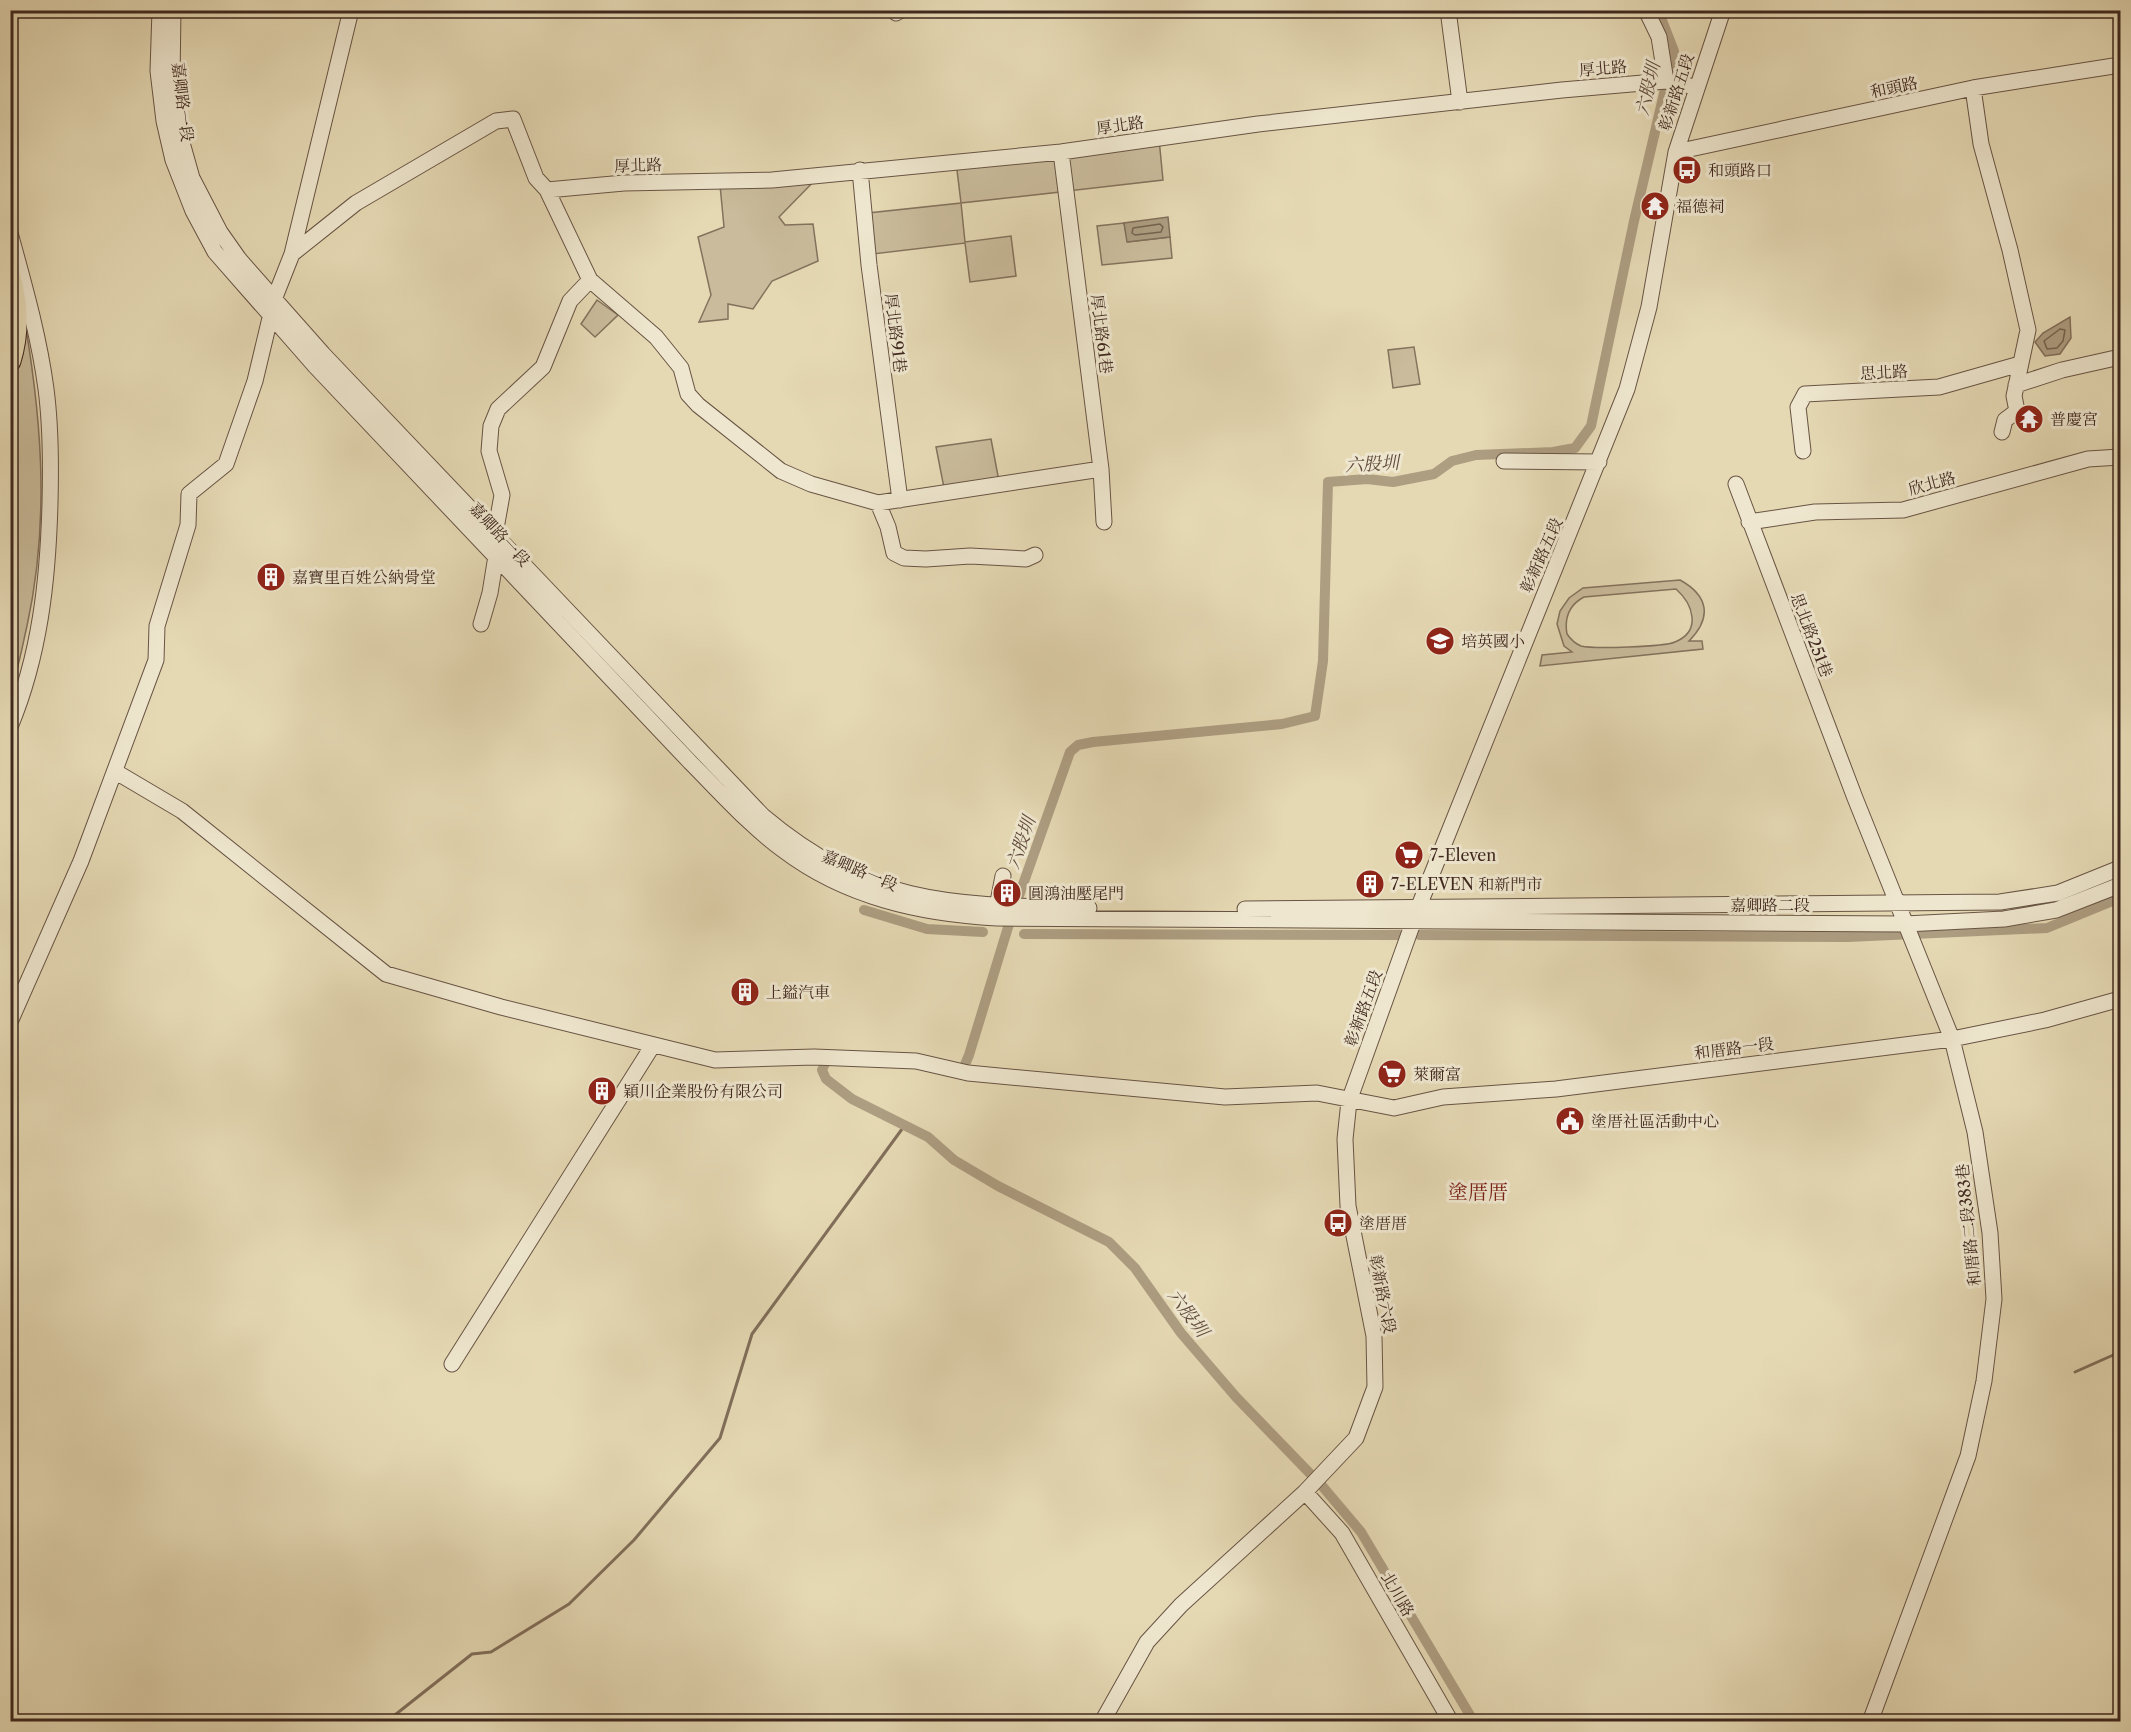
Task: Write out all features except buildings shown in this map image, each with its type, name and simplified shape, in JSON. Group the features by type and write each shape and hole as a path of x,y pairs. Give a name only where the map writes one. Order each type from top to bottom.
{"highway":[{"path":"10,277 18,306 16,342 10,361"}],"street":[{"name":"嘉卿路一段","path":"160,10 158,71 164,121 173,160 194,211 215,252 270,316 690,762 753,825 783,850 827,878 875,899 916,910 997,912"},
{"name":"嘉卿路一段","path":"173,10 174,90 179,132 192,178 209,213 232,250 323,354 733,787 782,833 812,854 859,879 911,896 997,912"},
{"path":"10,1022 81,861 156,660 157,626 188,525 189,494 226,464 255,381 275,297 292,254 351,10"},
{"path":"1448,10 1460,102"},
{"path":"1646,10 1659,38 1666,81"},
{"name":"彰新路五段","path":"1349,1101 1416,913 1532,620 1599,462 1627,389 1649,307 1676,152 1695,87 1724,10"},
{"name":"和頭路","path":"1676,152 1973,88 2121,64"},
{"name":"厚北路","path":"547,190 624,183 772,180 1061,152 1258,124 1666,81 1695,87"},
{"path":"1973,88 1981,144 2010,250 2028,330 2014,396 2017,411 2005,420 2002,432"},
{"path":"292,254 356,203 496,121 513,119 536,178 547,190 590,280 656,337 681,368 688,394 698,405 762,458 782,471 811,484 878,503 1101,469"},
{"name":"厚北路61巷","path":"1061,152 1101,469 1104,522"},
{"name":"厚北路91巷","path":"860,170 869,265 900,500"},
{"path":"10,233 36,331 46,389 51,449 47,585 27,687 10,727"},
{"path":"481,624 490,593 496,556 495,534 502,495 489,451 491,426 498,409 543,367 570,301 590,280"},
{"path":"2016,385 2062,370 2121,357"},
{"name":"思北路","path":"1803,451 1798,406 1806,394 1939,387 2020,364"},
{"name":"欣北路","path":"1749,522 1815,512 1903,510 2088,459 2121,457"},
{"path":"1504,461 1599,462"},
{"name":"思北路251巷","path":"1736,484 1855,798"},
{"path":"878,503 888,526 894,552 904,558 970,556 1026,559 1035,555"},
{"name":"和厝路一段","path":"116,772 182,811 386,974 501,1007 715,1060 856,1058 916,1061 961,1070 1225,1096 1317,1094 1394,1108 1443,1097 1556,1089 1952,1039 2045,1020 2121,999"},
{"name":"和厝路二段383巷","path":"1855,798 1952,1039 1975,1132 1990,1233 1994,1299 1984,1381 1964,1472 1870,1722"},
{"name":"嘉卿路二段","path":"1416,913 2000,902 2058,893 2121,868"},
{"path":"1003,876 997,912 1416,913"},
{"name":"嘉卿路二段","path":"1416,913 1909,932 2056,910 2121,885"},
{"path":"452,1364 653,1045"},
{"name":"彰新路六段","path":"1305,1492 1356,1438 1375,1387 1374,1336 1348,1206 1345,1138 1349,1101"},
{"path":"1102,1722 1147,1642 1181,1605 1305,1492"},
{"name":"北川路","path":"1305,1492 1342,1533 1451,1722"}],"shaded area":[{"path":"1159,139 1163,180 1068,191 1065,153"},
{"path":"1055,156 1060,192 961,203 956,162"},
{"path":"822,173 779,217 785,225 813,224 818,261 772,281 753,309 728,304 728,319 699,322 711,295 698,237 724,227 720,185"},
{"path":"961,203 965,242 1011,236 1016,276 970,282 965,243 873,254 868,213"},
{"path":"1124,223 1128,242 1170,237 1172,258 1102,265 1097,226"},
{"path":"21,300 34,381 41,503 34,585 27,626 11,688 10,381 22,346"},
{"path":"597,300 618,315 595,337 581,324"},
{"path":"1414,347 1420,384 1393,388 1388,350"},
{"path":"991,439 999,481 944,488 936,447"},
{"path":"1680,580 1690,586 1702,600 1704,616 1689,641 1702,641 1703,649 1540,666 1542,655 1572,652 1564,646 1557,624 1560,611 1569,598 1583,588","holes":["1676,589 1690,609 1692,624 1689,631 1675,642 1644,646 1588,647 1576,644 1567,634 1566,622 1569,612 1584,597"]}],"water":[{"path":"1168,217 1170,237 1127,242 1124,223"},
{"path":"2070,317 2071,338 2060,354 2045,356 2035,342 2043,333"}],"waterway":[{"name":"六股圳","path":"958,1073 961,1074 969,1055 1009,924 1070,752 1078,745 1093,742 1282,724 1315,716 1323,661 1328,482 1367,479 1393,482 1434,474 1452,461 1476,455 1553,452 1575,448 1591,426 1634,221 1674,51 1658,10"},
{"path":"1419,935 1848,937 2047,928 2120,898"},
{"path":"864,910 927,929 983,932"},
{"path":"1024,934 1399,935"},
{"name":"六股圳","path":"833,1058 826,1061 822,1070 826,1079 852,1099 928,1137 954,1160 998,1186 1109,1242 1135,1268 1181,1333 1236,1397 1323,1487 1361,1532 1474,1722"},
{"path":"386,1722 472,1654 491,1652 569,1604 634,1540 720,1438 752,1334 905,1125"},
{"path":"2075,1372 2120,1352"}],"place":[{"name":"和頭路口","path":"1687,170"},
{"name":"福德祠","path":"1655,206"},
{"name":"普慶宮","path":"2029,419"},
{"name":"嘉寶里百姓公納骨堂","path":"271,577"},
{"name":"培英國小","path":"1440,641"},
{"name":"7-Eleven","path":"1409,855"},
{"name":"7-ELEVEN 和新門市","path":"1370,884"},
{"name":"圓鴻油壓尾門","path":"1007,893"},
{"name":"上鎰汽車","path":"745,992"},
{"name":"萊爾富","path":"1392,1074"},
{"name":"穎川企業股份有限公司","path":"602,1091"},
{"name":"塗厝社區活動中心","path":"1570,1121"},
{"name":"塗厝厝","path":"1338,1223"}],"district":[{"name":"塗厝厝","path":"1478,1192"}]}
